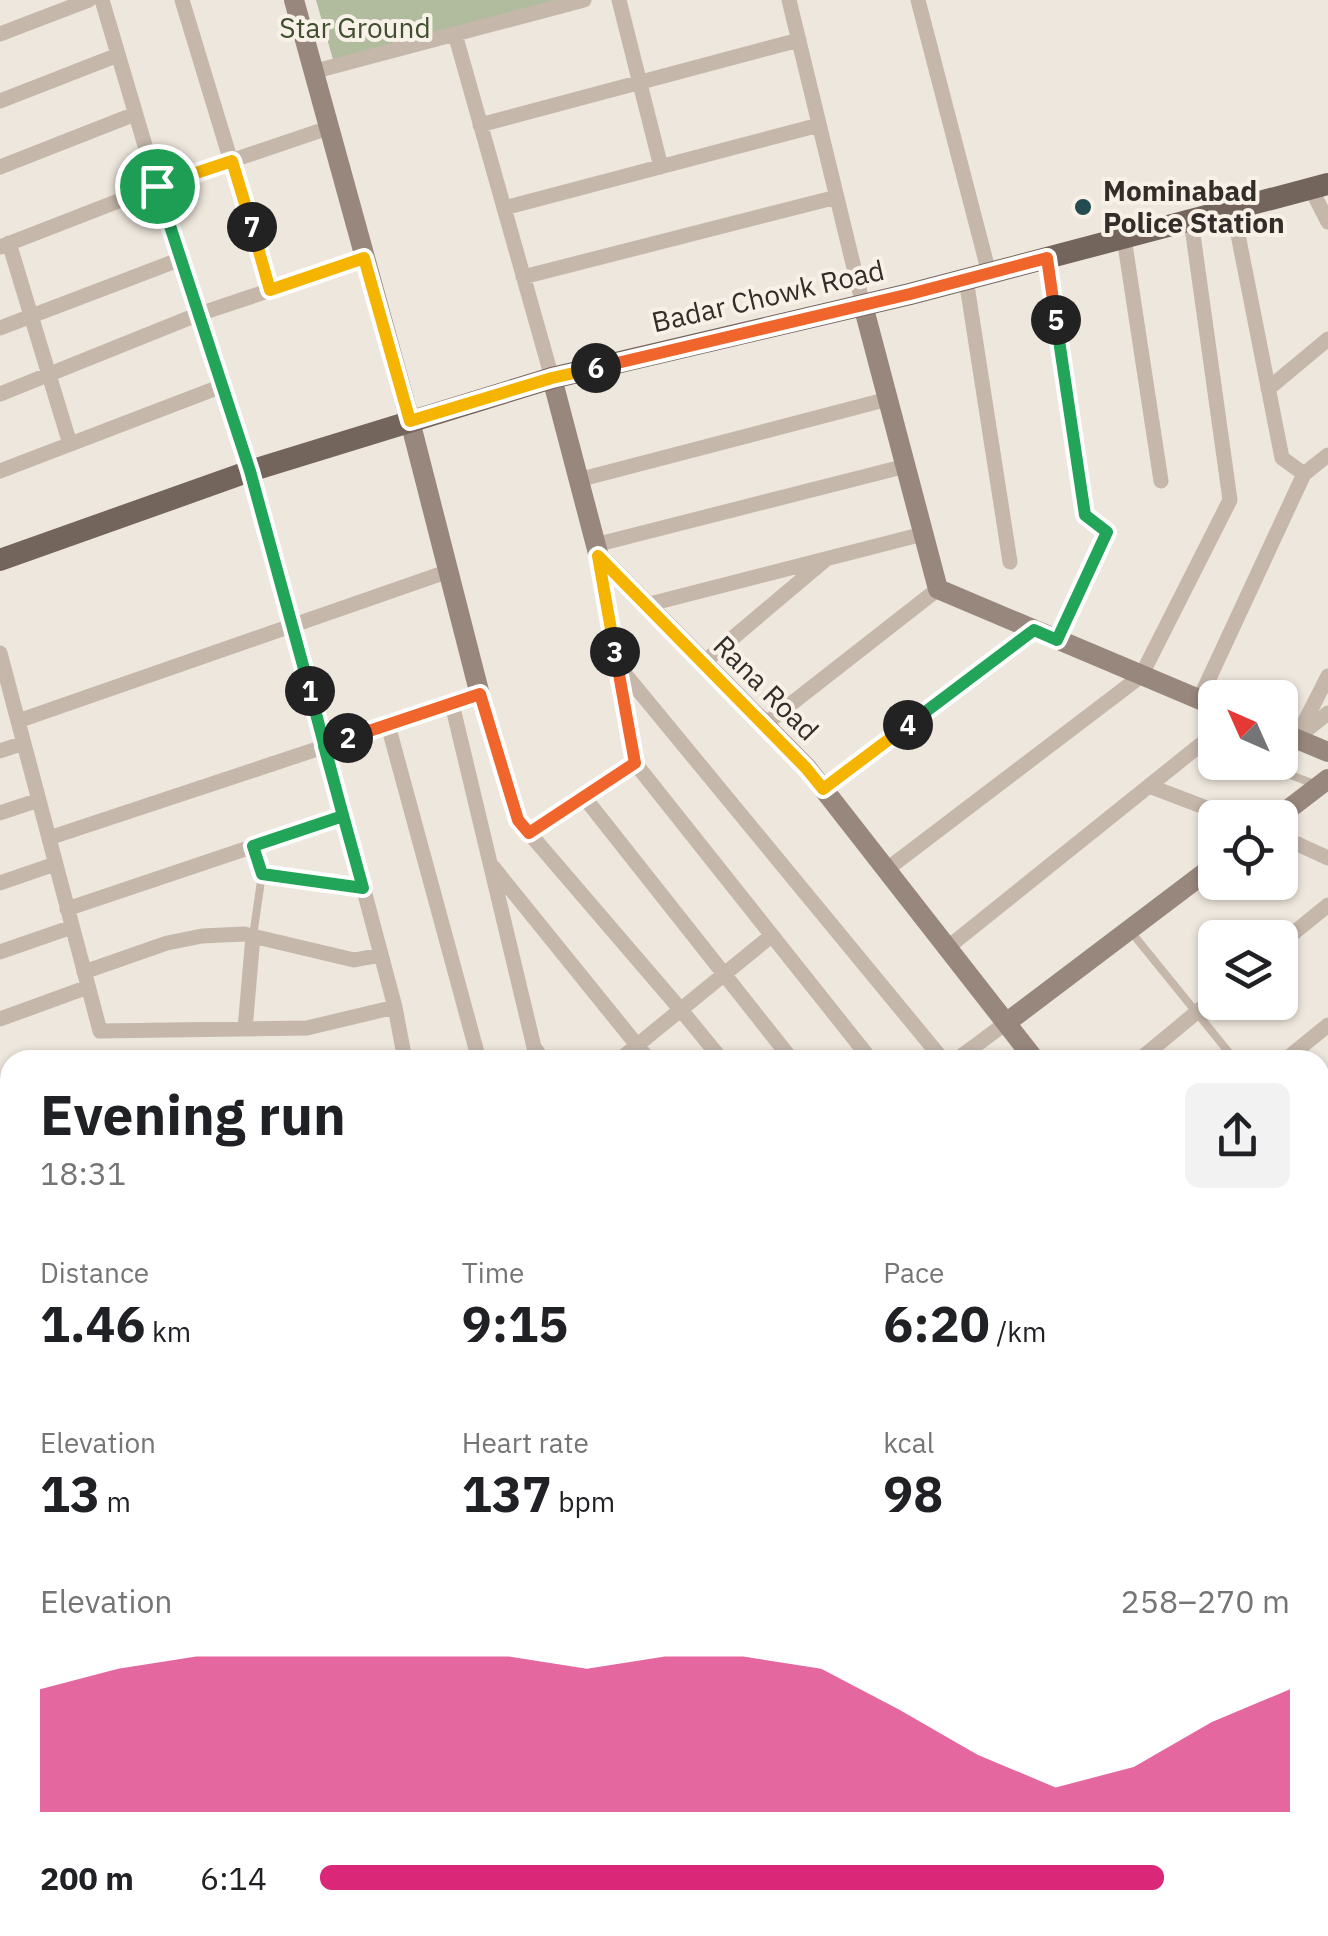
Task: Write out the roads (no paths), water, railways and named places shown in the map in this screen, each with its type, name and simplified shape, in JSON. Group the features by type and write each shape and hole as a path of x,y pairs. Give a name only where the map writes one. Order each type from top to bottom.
{"main road":[{"name":"Badar Chowk Road","path":"0,560 250,471 552,378 978,276 1320,187"}],"street":[{"path":"0,34 88,0"},
{"path":"102,0 157,186 250,471 395,1007 403,1050"},
{"path":"182,0 270,290"},
{"path":"294,0 410,421 480,694 518,820 714,1050"},
{"path":"312,72 584,0"},
{"path":"619,0 661,167"},
{"path":"789,0 938,590"},
{"path":"918,0 978,276 1010,562"},
{"path":"454,34 552,378"},
{"path":"480,124 798,40"},
{"path":"0,101 118,55"},
{"path":"0,167 136,114"},
{"path":"504,208 820,125"},
{"path":"70,444 31,316 4,245 157,186 328,128"},
{"path":"1320,187 1328,222"},
{"path":"523,277 837,198"},
{"path":"1233,209 1282,458 1304,474"},
{"path":"886,870 1142,676 1230,500 1191,220"},
{"path":"1124,238 1161,481"},
{"path":"0,328 181,258"},
{"path":"0,394 199,314 364,258"},
{"path":"1047,258 1085,515 1107,532 1057,640"},
{"path":"1268,389 1328,339"},
{"name":"Rana Road","path":"552,378 597,551 806,768 1027,1050"},
{"path":"0,471 222,386"},
{"path":"578,480 888,399"},
{"path":"1217,680 1304,474 1328,455"},
{"path":"863,1050 635,763 597,551 906,466"},
{"path":"646,605 924,534"},
{"path":"702,662 827,559"},
{"path":"18,721 449,571"},
{"path":"938,590 1198,699"},
{"path":"764,725 938,590"},
{"path":"823,789 1034,630"},
{"path":"0,653 3,679 18,721 100,1031 307,1028 395,1007"},
{"path":"618,665 935,1050"},
{"path":"1298,721 1328,676"},
{"path":"49,838 480,694"},
{"path":"452,704 536,1050"},
{"path":"1298,730 1328,713"},
{"path":"388,726 477,1050"},
{"path":"1298,740 1328,752"},
{"path":"0,751 24,743"},
{"path":"947,948 1198,750"},
{"path":"529,833 635,763"},
{"path":"1298,802 1324,782"},
{"path":"1149,786 1198,805"},
{"path":"584,797 784,1050"},
{"path":"0,814 38,800"},
{"path":"68,909 343,816"},
{"path":"1298,844 1328,858"},
{"path":"0,883 56,864"},
{"path":"490,864 640,1050"},
{"path":"969,1050 1198,877"},
{"path":"1298,929 1328,905"},
{"path":"0,952 72,927"},
{"path":"0,1020 167,944 202,936 244,934 354,960 381,955"},
{"path":"245,1029 253,936"},
{"path":"632,1050 771,936"},
{"path":"1150,1050 1196,1012"},
{"path":"1297,1050 1328,1025"}],"lane":[{"path":"1298,774 1324,782"},
{"path":"253,846 262,874 253,936"},
{"path":"262,874 363,888"},
{"path":"1129,930 1227,1050"}],"place":[{"name":"Mominabad Police Station","path":"1083,207"}],"park label":[{"name":"Star Ground","path":"355,28"}]}
